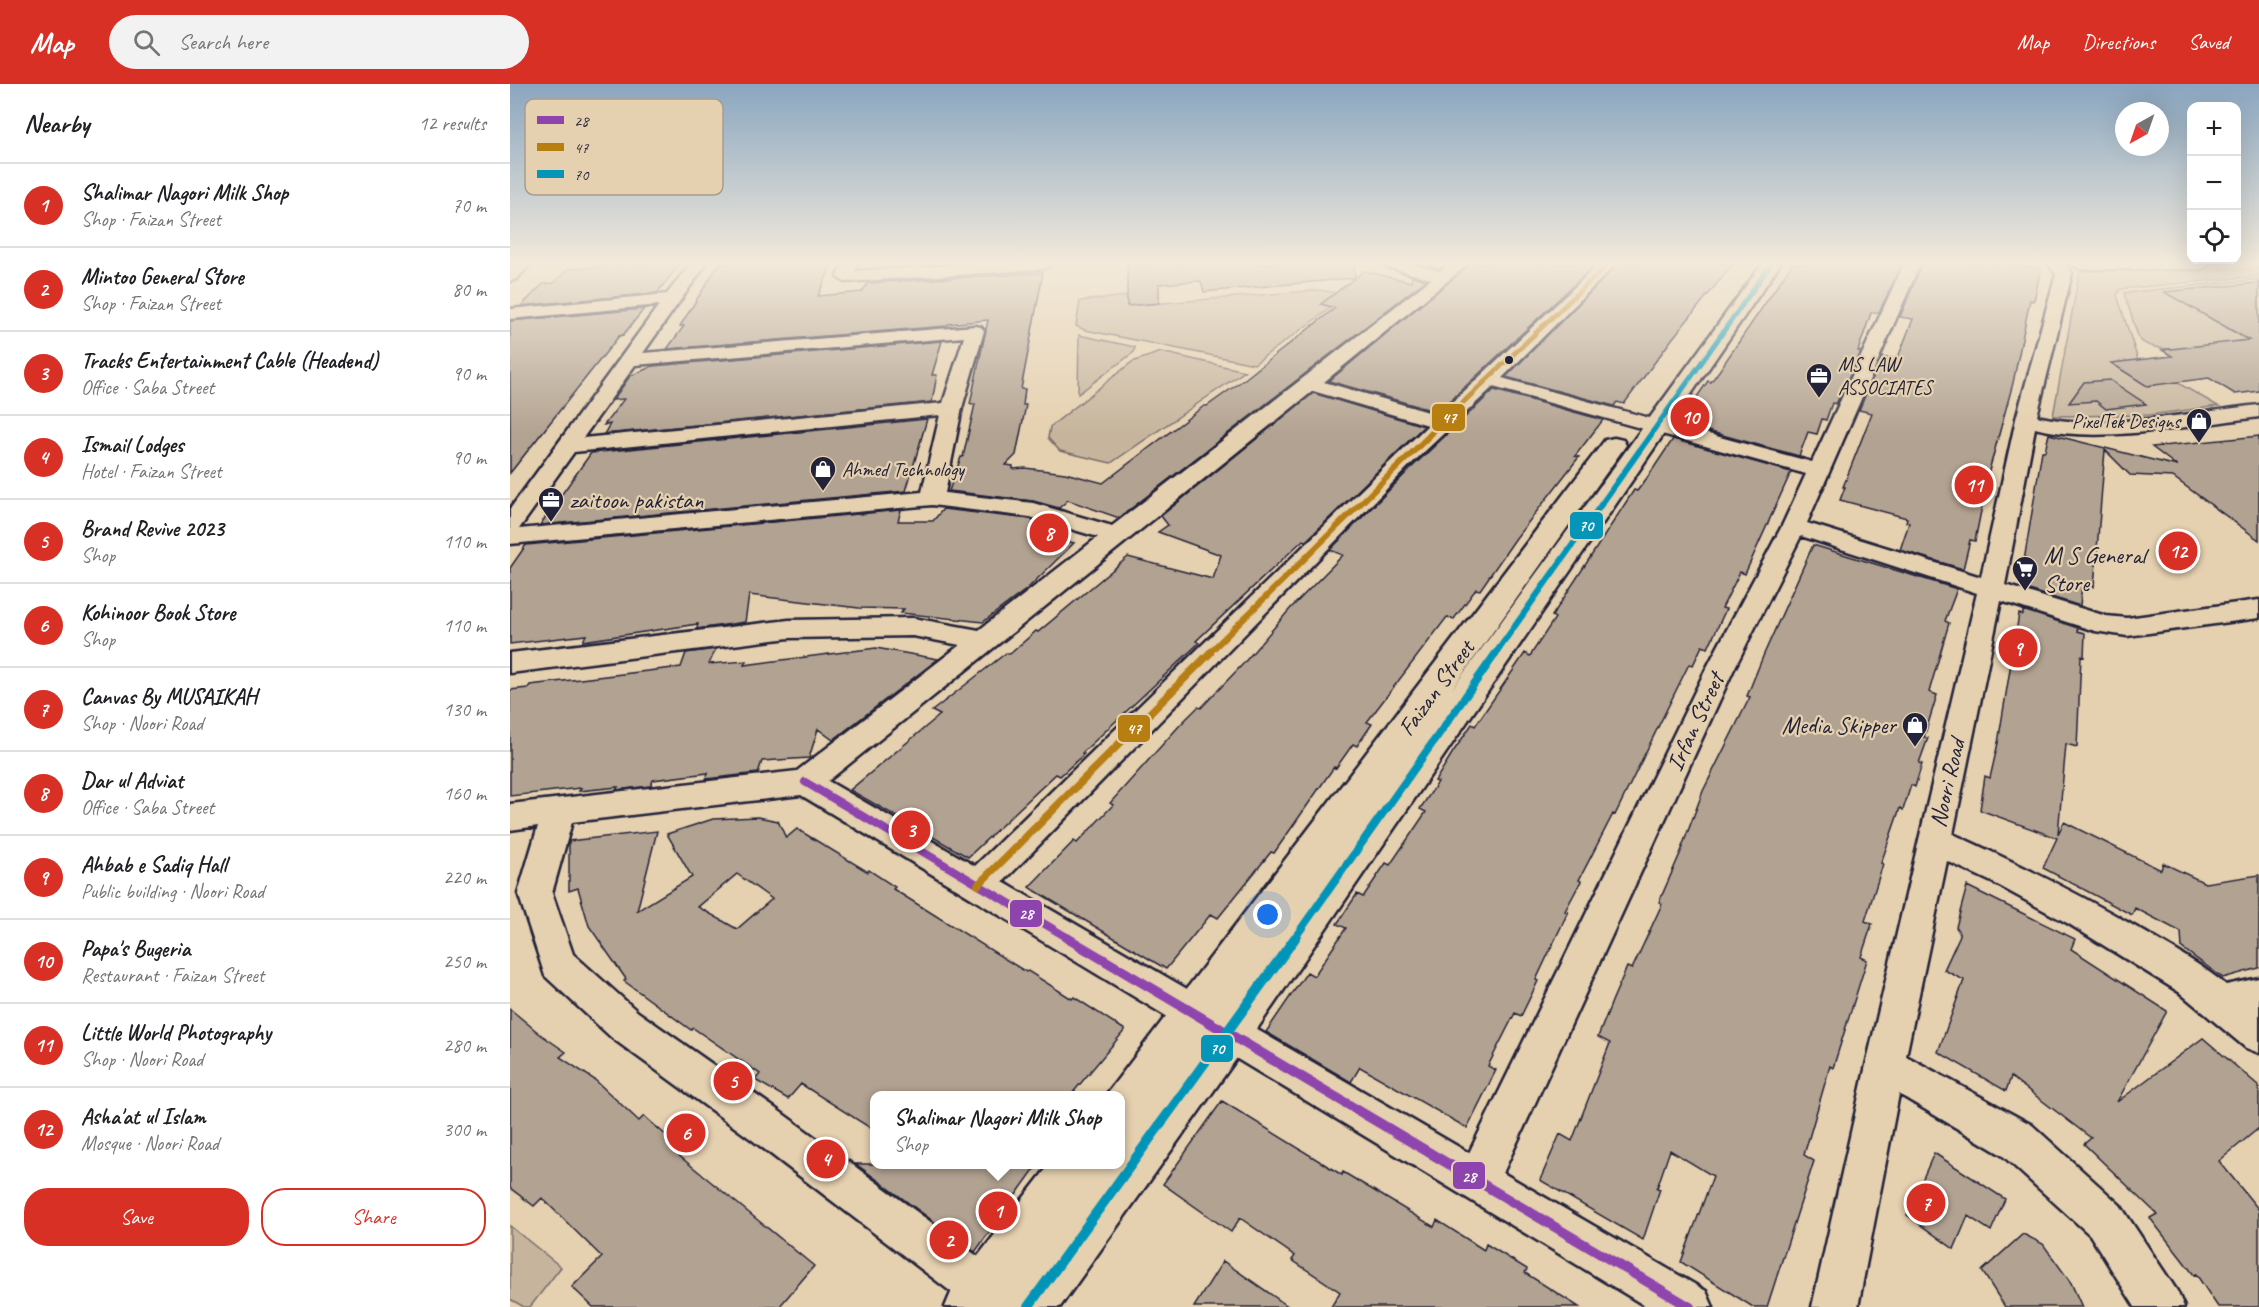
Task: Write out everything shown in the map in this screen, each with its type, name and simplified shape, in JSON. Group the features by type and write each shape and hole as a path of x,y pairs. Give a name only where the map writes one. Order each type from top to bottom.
{"street":[{"path":"510,525 656,321"},
{"path":"510,817 805,783 1386,321"},
{"path":"978,885 1400,462 1489,381 1550,321"},
{"name":"Faizan Street","path":"1125,1154 1228,1033 1712,321"},
{"name":"Faizan Street","path":"1125,1107 1644,423 1725,321"},
{"name":"Irfan Street","path":"1478,1181 1719,671 1820,471 1887,321"},
{"name":"Noori Road","path":"1835,1307 1885,1065 1991,590 2026,418 2051,321"},
{"path":"629,360 975,331 952,408 932,498"},
{"path":"1489,381 1820,471"},
{"path":"1308,382 1442,423"},
{"path":"567,446 952,408"},
{"path":"2026,418 2053,426 2111,428 2259,411"},
{"path":"510,537 932,498 1033,510 1115,535"},
{"path":"1794,525 2104,625 2127,627 2259,609"},
{"path":"510,663 789,629 913,627 983,640"},
{"path":"805,783 1690,1307"},
{"path":"559,811 535,893 558,964 625,1025 999,1302 1078,1169"},
{"path":"1934,840 2006,873 2081,913 2192,980 2259,1035"},
{"path":"2221,1003 2259,994"},
{"path":"1885,1065 2017,1140 2105,1220 2161,1307"},
{"name":"Faizan Street","path":"999,1302 1112,1169"}],"shaded area":[{"path":"1077,321 1313,321 1254,364 1085,330 1076,326"},
{"path":"2070,321 2125,321 2138,360 2218,406 2149,415 2053,416"},
{"path":"2133,321 2215,321 2247,340 2174,349 2148,345 2139,339"},
{"path":"1079,335 1135,347 1134,352 1078,394"},
{"path":"1161,352 1245,371 1111,463 1060,451 1048,438 1050,427 1132,362"},
{"path":"510,1226 561,1267 530,1307 524,1307 510,1299"}],"building":[{"path":"510,321 634,321 623,335 619,336 510,473"},
{"path":"683,321 977,321 948,324 947,326 667,349 684,326 680,326"},
{"path":"988,321 1034,321 1021,389 1025,389 1023,405 1026,405 1016,455 1006,465 1013,466 1013,469 1025,468 1065,473 1103,483 1204,406 1246,378 1318,321 1373,321 1119,518 1068,500 1059,508 1033,501 949,491 961,457 963,457 975,404 970,404"},
{"path":"1401,321 1535,321 1438,412 1329,381"},
{"path":"1561,321 1687,321 1624,404 1617,402 1614,406 1506,377"},
{"path":"1753,321 1868,321 1858,351 1861,352 1836,404 1832,403 1826,420 1822,419 1817,434 1808,432 1799,456 1682,424 1708,381 1711,382"},
{"path":"1912,321 2026,321 2013,383 1989,471 1975,541 1970,540 1963,569 1900,550 1909,523 1906,522 1907,518 1840,500 1872,413 1859,410 1882,357 1897,360"},
{"path":"2215,321 2259,321 2259,391 2235,394 2209,378 2147,386 2111,363 2172,356 2162,350 2249,340"},
{"path":"942,341 932,375 937,375 932,402 604,434 610,424 604,425 624,399 613,400 630,376 653,366"},
{"path":"2110,380 2146,404 2106,409 2096,401 2069,403 2084,382"},
{"path":"1494,390 1603,420 1575,456 1579,457 1516,538 1480,590 1476,589 1454,619 1447,617 1367,722 1372,724 1357,746 1353,744 1336,768 1334,767 1274,853 1271,852 1218,918 1211,914 1166,969 1029,887 1074,841 1077,843 1113,805 1110,803 1180,725 1198,707 1201,708 1243,664 1290,609 1343,555 1330,550 1410,469"},
{"path":"1313,393 1424,426 1306,541 1303,540 1196,641 1199,643 1082,753 1084,754 1060,776 1056,774 968,857 850,790 940,715 932,711 1006,653 1010,654 1036,631 1038,632 1128,557 1213,579 1221,555 1158,532 1168,525 1161,516"},
{"path":"927,419 906,491 540,525 591,453"},
{"path":"2049,434 2177,466 2152,447 2259,436 2259,540 2173,477 2130,475 2105,450 2094,587 2082,583 2080,606 2026,589 2029,569 2023,567 2042,451 2045,451"},
{"path":"1673,439 1791,472 1745,574 1740,572 1722,608 1726,609 1708,648 1702,646 1693,665 1689,664 1615,815 1613,814 1579,880 1581,881 1565,911 1568,912 1521,1016 1515,1013 1488,1066 1496,1070 1467,1128 1360,1067 1351,1082 1266,1032 1307,972 1314,976 1346,928 1337,924 1357,894 1363,897 1386,863 1390,865 1426,812 1420,809 1438,782 1435,781 1453,752 1472,724 1475,726 1525,653 1530,656 1555,618 1552,616 1634,490 1637,491 1647,478"},
{"path":"943,509 1030,519 1043,523 1033,533 1074,543 1027,589 983,622 901,613 904,609 859,608 749,595 745,622 697,629 698,624 583,641 586,635 510,644 510,568 526,545 901,510 898,521 933,521"},
{"path":"1813,545 1957,589 1945,621 1949,623 1929,692 1937,695 1924,737 1928,738 1919,763 1922,764 1915,787 1911,785 1903,810 1900,808 1881,863 1883,864 1865,921 1872,924 1861,957 1867,960 1833,1068 1830,1066 1804,1155 1814,1161 1767,1307 1753,1307 1681,1262 1713,1176 1670,1150 1643,1240 1540,1180 1560,1134 1572,1141 1610,1043 1598,1037 1613,999 1627,967 1632,969 1662,904 1659,902 1683,847 1703,791 1750,697 1747,696 1764,654"},
{"path":"2023,610 2078,628 2077,631 2085,633 2084,657 2081,656 2077,747 2066,744 2058,834 2064,822 2161,870 2163,863 2205,883 2259,875 2259,968 2223,978 2182,948 2181,932 2135,908 2132,915 2043,868 2057,838 1980,810 1985,776 1990,778 1998,743 2019,614 2023,615"},
{"path":"876,648 938,659 833,740 818,729 809,758 762,761 758,773 706,779 708,773 653,780 651,786 579,791 581,788 510,796 510,690 528,688 530,685 681,667 686,653 716,649 709,664 746,661 744,665"},
{"path":"758,817 778,821 786,838 797,829 868,872 869,870 895,887 893,889 1026,972 1028,971 1072,999 1074,997 1125,1030 1074,1091 870,1091 870,1128 801,1084 788,1099 755,1080 760,1074 693,1028 691,1030 624,981 626,979 589,926 578,888 569,891 569,841 657,831 637,911 692,877 667,834 713,819","holes":["737,874 772,899 737,929 698,907"]},
{"path":"1967,886 2075,939 2071,949 2167,1011 2117,1102 2203,1038 2259,1086 2259,1128 2219,1161 2259,1210 2259,1307 2218,1307 2196,1274 2194,1275 2150,1218 2157,1214 2084,1144 2091,1138 2011,1077 2006,1091 1938,1052 1964,980 1944,970 1960,935 1956,927"},
{"path":"510,1009 566,1052 560,1057 595,1080 639,1121 644,1116 677,1145 672,1150 814,1266 779,1307 593,1307 572,1287 602,1257 542,1198 534,1206 510,1188"},
{"path":"1222,1101 1342,1175 1343,1172 1434,1227 1437,1220 1484,1250 1486,1244 1527,1269 1525,1273 1579,1307 1331,1307 1340,1292 1292,1260 1295,1256 1240,1218 1231,1232 1163,1184"},
{"path":"1934,1153 2005,1199 1991,1231 1968,1216 1954,1249 1907,1215"},
{"path":"856,1164 870,1164 870,1169 1034,1169 975,1252"},
{"path":"2023,1234 2043,1244 2071,1283 2082,1307 2005,1307 1982,1271"},
{"path":"1223,1261 1289,1307 1194,1307"}],"transit line":[{"name":"47","path":"978,885 1400,462 1549,321"},
{"name":"70","path":"1028,1307 1228,1033 1731,321"},
{"name":"28","path":"805,782 1690,1307"}],"place":[{"name":"MS LAW ASSOCIATES","path":"1819,399"},
{"name":"Papa's Bugeria","path":"1690,417"},
{"name":"PixelTek Designs","path":"2199,444"},
{"name":"Little World Photography","path":"1974,485"},
{"name":"Ahmed Technology","path":"823,492"},
{"name":"zaitoon pakistan","path":"551,523"},
{"name":"Dar ul Adviat","path":"1049,533"},
{"name":"Asha'at ul Islam","path":"2178,551"},
{"name":"M S General Store","path":"2025,592"},
{"name":"Ahbab e Sadiq Hall","path":"2018,648"},
{"name":"Media Skipper","path":"1915,748"},
{"name":"Tracks Entertainment Cable (Headend)","path":"911,830"},
{"name":"Brand Revive 2023","path":"733,1081"},
{"name":"Kohinoor Book Store","path":"686,1133"},
{"name":"Ismail Lodges","path":"826,1159"},
{"name":"Canvas By MUSAIKAH","path":"1926,1203"},
{"name":"Shalimar Nagori Milk Shop","path":"998,1211"},
{"name":"Mintoo General Store","path":"949,1240"}]}
